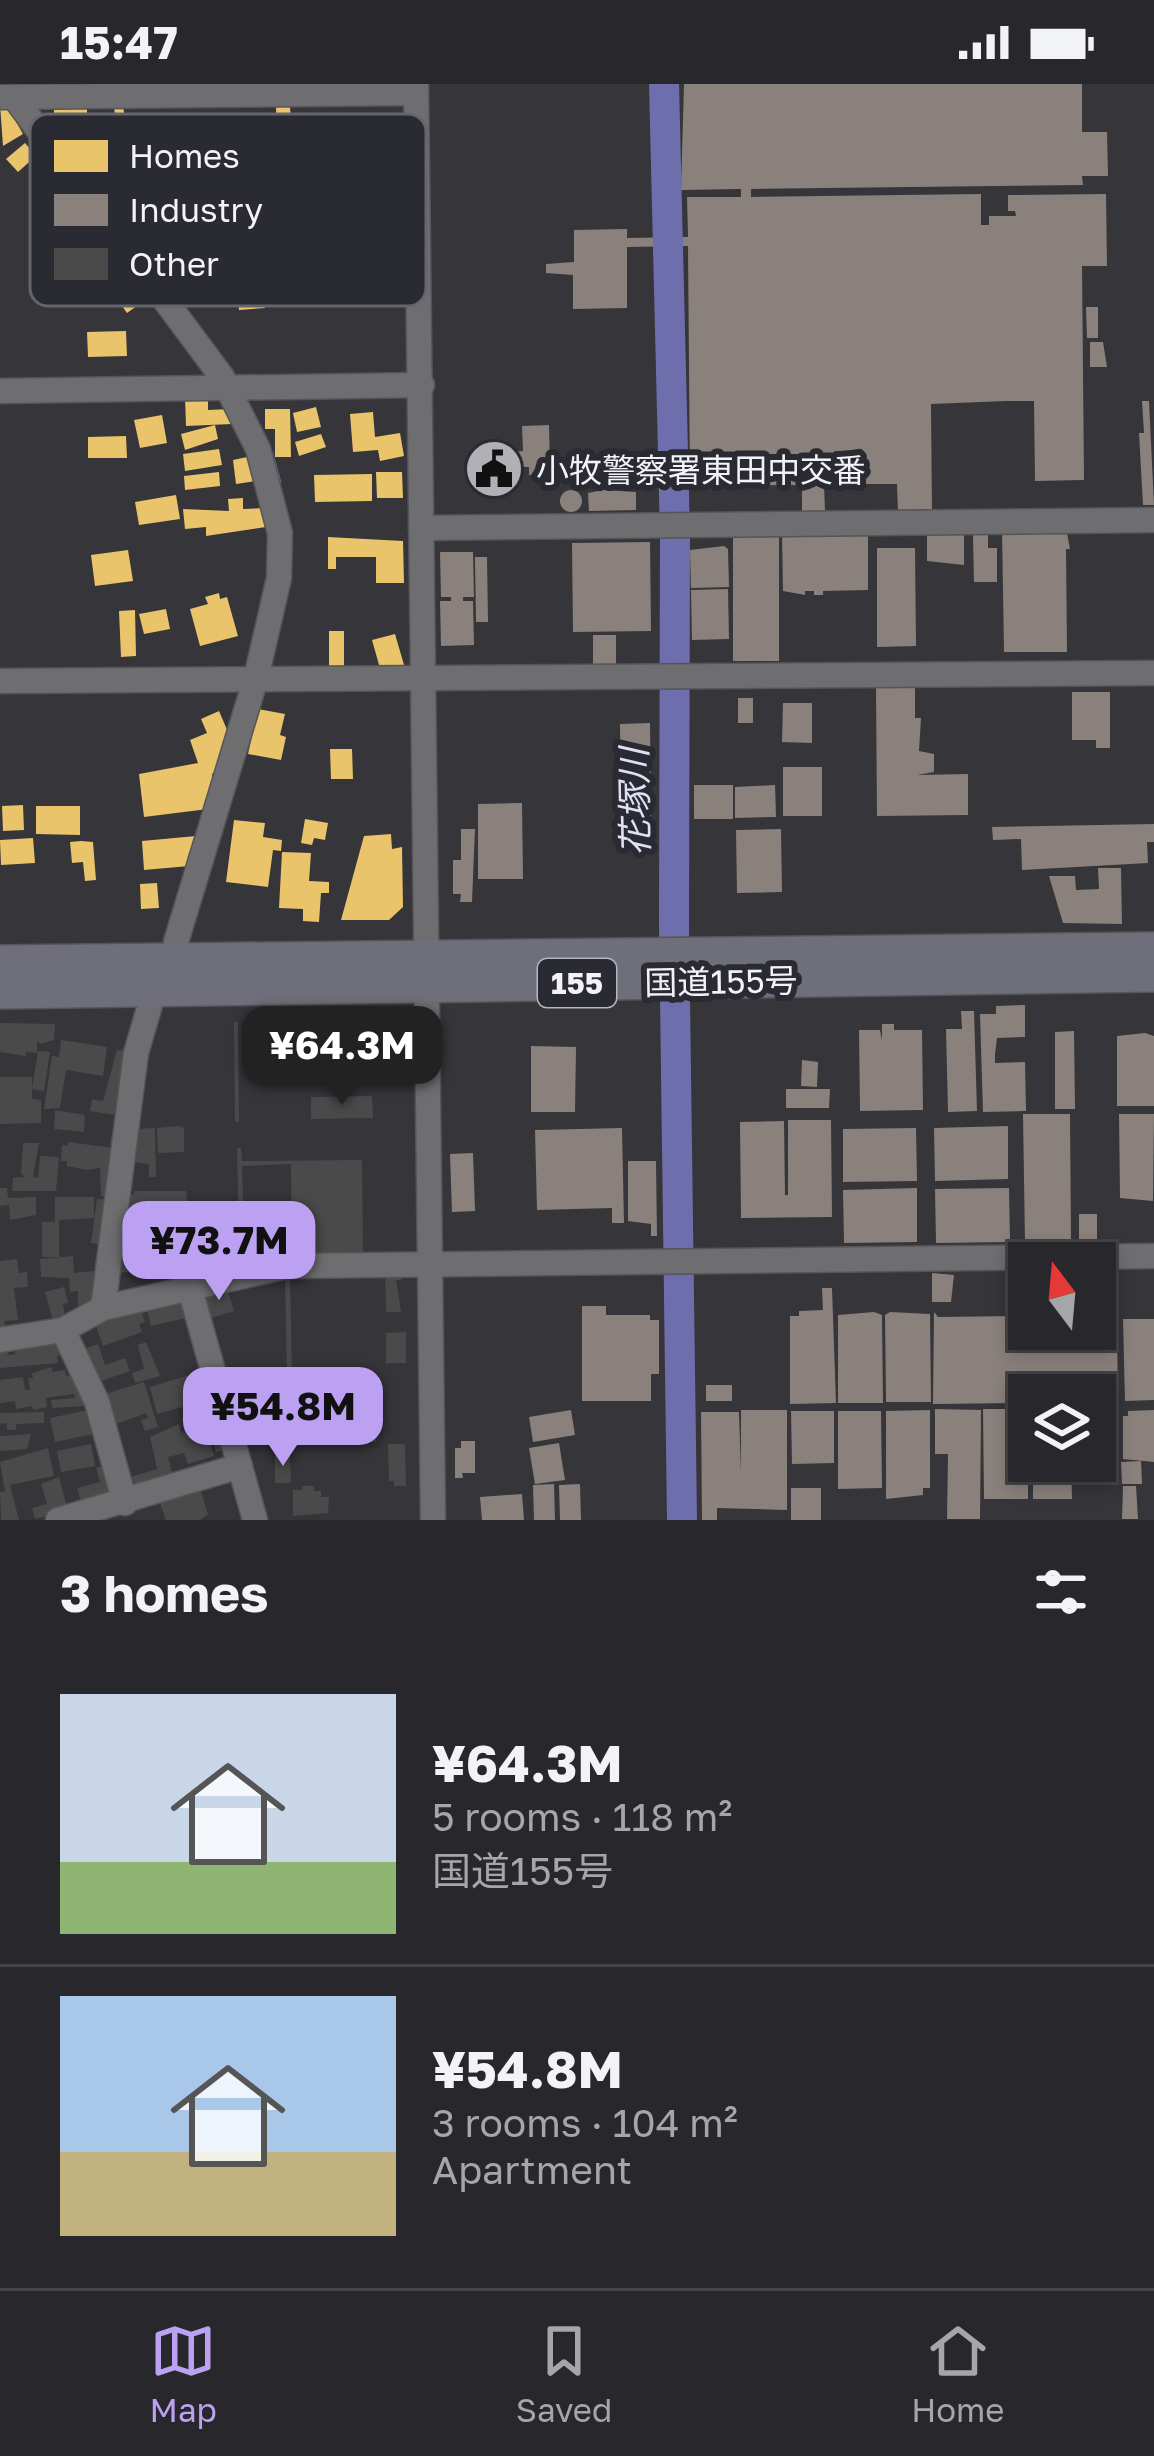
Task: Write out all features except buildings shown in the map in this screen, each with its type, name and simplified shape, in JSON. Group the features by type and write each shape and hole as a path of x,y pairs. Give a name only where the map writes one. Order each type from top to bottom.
{"highway":[{"name":"国道155号","path":"0,992 155,988 425,970 1154,949"},
{"name":"国道155号","path":"0,962 1154,975"}],"street":[{"path":"7,97 85,91 416,89"},
{"path":"7,97 30,127"},
{"path":"166,306 228,388 258,449 280,533 279,578 256,678 176,942"},
{"path":"420,306 420,677 433,1520"},
{"path":"0,391 422,385"},
{"path":"421,528 1154,520"},
{"path":"0,681 1154,673"},
{"path":"104,1308 136,1053 155,988"},
{"path":"0,1340 63,1330 104,1308 288,1266 1154,1256"},
{"path":"190,1289 255,1520"},
{"path":"63,1330 97,1402 125,1503"},
{"path":"73,1518 240,1466"}],"waterway":[{"name":"花塚川","path":"664,84 675,535 674,924 682,1520"},
{"path":"271,453 279,482"}],"place":[{"name":"小牧警察署東田中交番","path":"494,469"}]}
